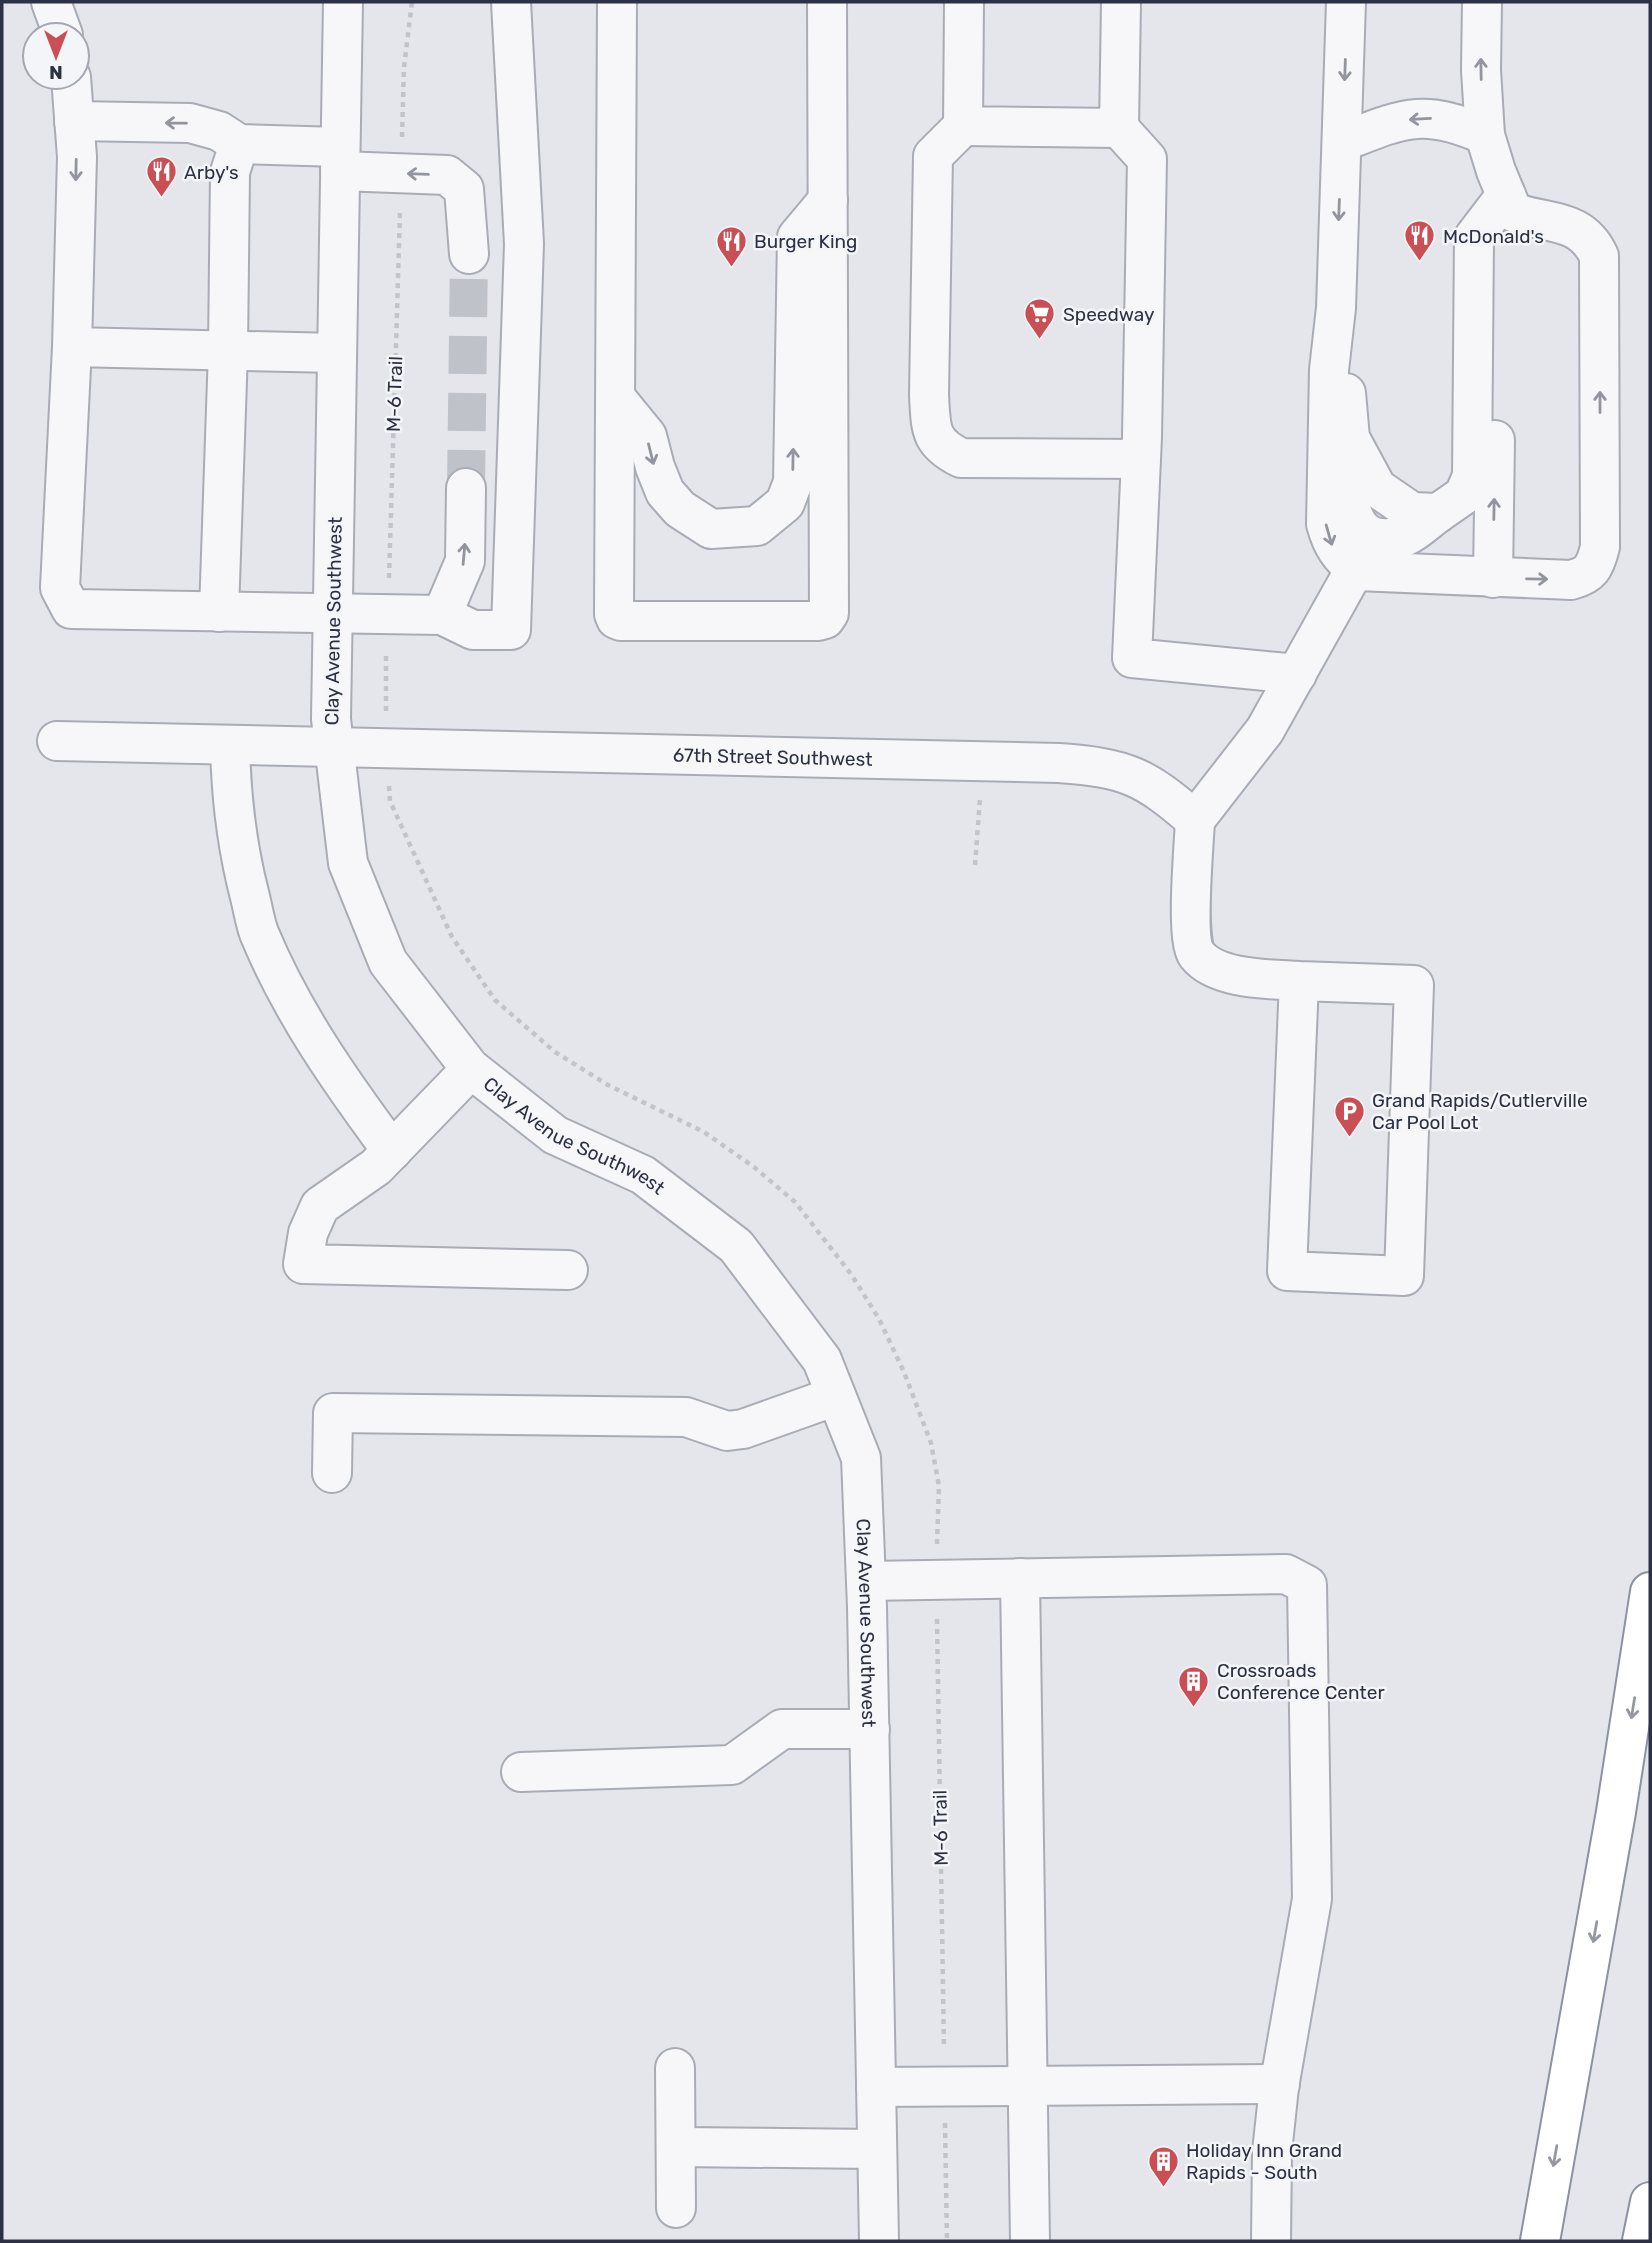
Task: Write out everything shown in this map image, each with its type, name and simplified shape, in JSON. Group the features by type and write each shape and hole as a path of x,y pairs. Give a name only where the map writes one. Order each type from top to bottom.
{"highway":[{"path":"1540,2241 1616,1812 1650,1592"},
{"path":"1642,2241 1650,2202"}],"street":[{"path":"51,2 57,21"},
{"name":"Clay Avenue Southwest","path":"343,2 333,748 348,863 388,962 471,1069 555,1135 643,1175 736,1246 822,1360 861,1458 870,1729 879,2241"},
{"path":"72,91 77,157 72,347 60,588 71,609 442,615 473,630 511,630 523,244 511,2"},
{"path":"617,2 614,614 616,619 621,621 818,621 825,619 829,613 827,2"},
{"path":"964,2 963,126 933,156 929,395 931,428 942,449 961,458 1141,459"},
{"path":"1121,2 1119,128 1147,159 1141,459 1132,658 1297,674"},
{"path":"1346,2 1336,308 1329,370 1326,524 1331,544 1342,560 1357,571 1571,580 1584,576 1594,568 1600,547 1599,256 1593,243 1583,233 1561,222 1525,216 1510,203 1485,135 1481,70 1482,2"},
{"path":"1342,142 1406,119 1430,117 1457,122 1485,135"},
{"path":"74,121 190,123 219,131 239,144 447,175 464,189 469,254"},
{"path":"963,126 1119,128"},
{"path":"219,612 228,351 230,172 239,144"},
{"path":"616,398 647,436 654,467 665,492 680,509 712,529 757,526 785,503 793,482 797,237 828,200"},
{"path":"1336,308 1350,438 1377,488 1412,512 1438,513 1464,495 1472,476 1474,237 1510,203"},
{"path":"1493,578 1498,242 1510,203"},
{"path":"72,347 337,353"},
{"path":"442,615 465,561 466,488"},
{"path":"1299,981 1287,1271 1404,1276 1414,985 1241,976 1217,969 1196,954 1191,933 1195,820 1265,730 1355,569"},
{"name":"67th Street Southwest","path":"57,741 983,761 1102,766 1140,777 1168,796 1195,820"},
{"path":"230,745 231,794 243,872 259,931 298,1014 391,1151"},
{"path":"471,1069 376,1167 320,1206 307,1233 303,1264 568,1270"},
{"path":"332,1473 333,1413 686,1417 727,1431 743,1429 836,1396"},
{"path":"866,1581 1286,1574 1307,1585 1312,1899 1280,2084 1272,2152 1271,2241"},
{"path":"1020,1578 1030,2241"},
{"path":"521,1772 732,1765 782,1729 870,1729"},
{"path":"675,2068 676,2208"},
{"path":"876,2087 1280,2084"},
{"path":"676,2147 877,2149"}],"path":[{"path":"401,145 404,67 412,2"},
{"name":"M-6 Trail","path":"389,583 400,204"},
{"path":"386,647 386,699"},
{"path":"975,865 983,761"},
{"name":"M-6 Trail","path":"937,1608 944,2061"},
{"path":"945,2111 947,2241"}],"tunnel":[{"path":"466,488 469,254"}],"place":[{"name":"Arby's","path":"161,199"},
{"name":"McDonald's","path":"1420,263"},
{"name":"Burger King","path":"731,268"},
{"name":"Speedway","path":"1040,341"},
{"name":"Grand Rapids/Cutlerville Car Pool Lot","path":"1349,1138"},
{"name":"Crossroads Conference Center","path":"1194,1708"},
{"name":"Holiday Inn Grand Rapids - South","path":"1163,2188"}]}
